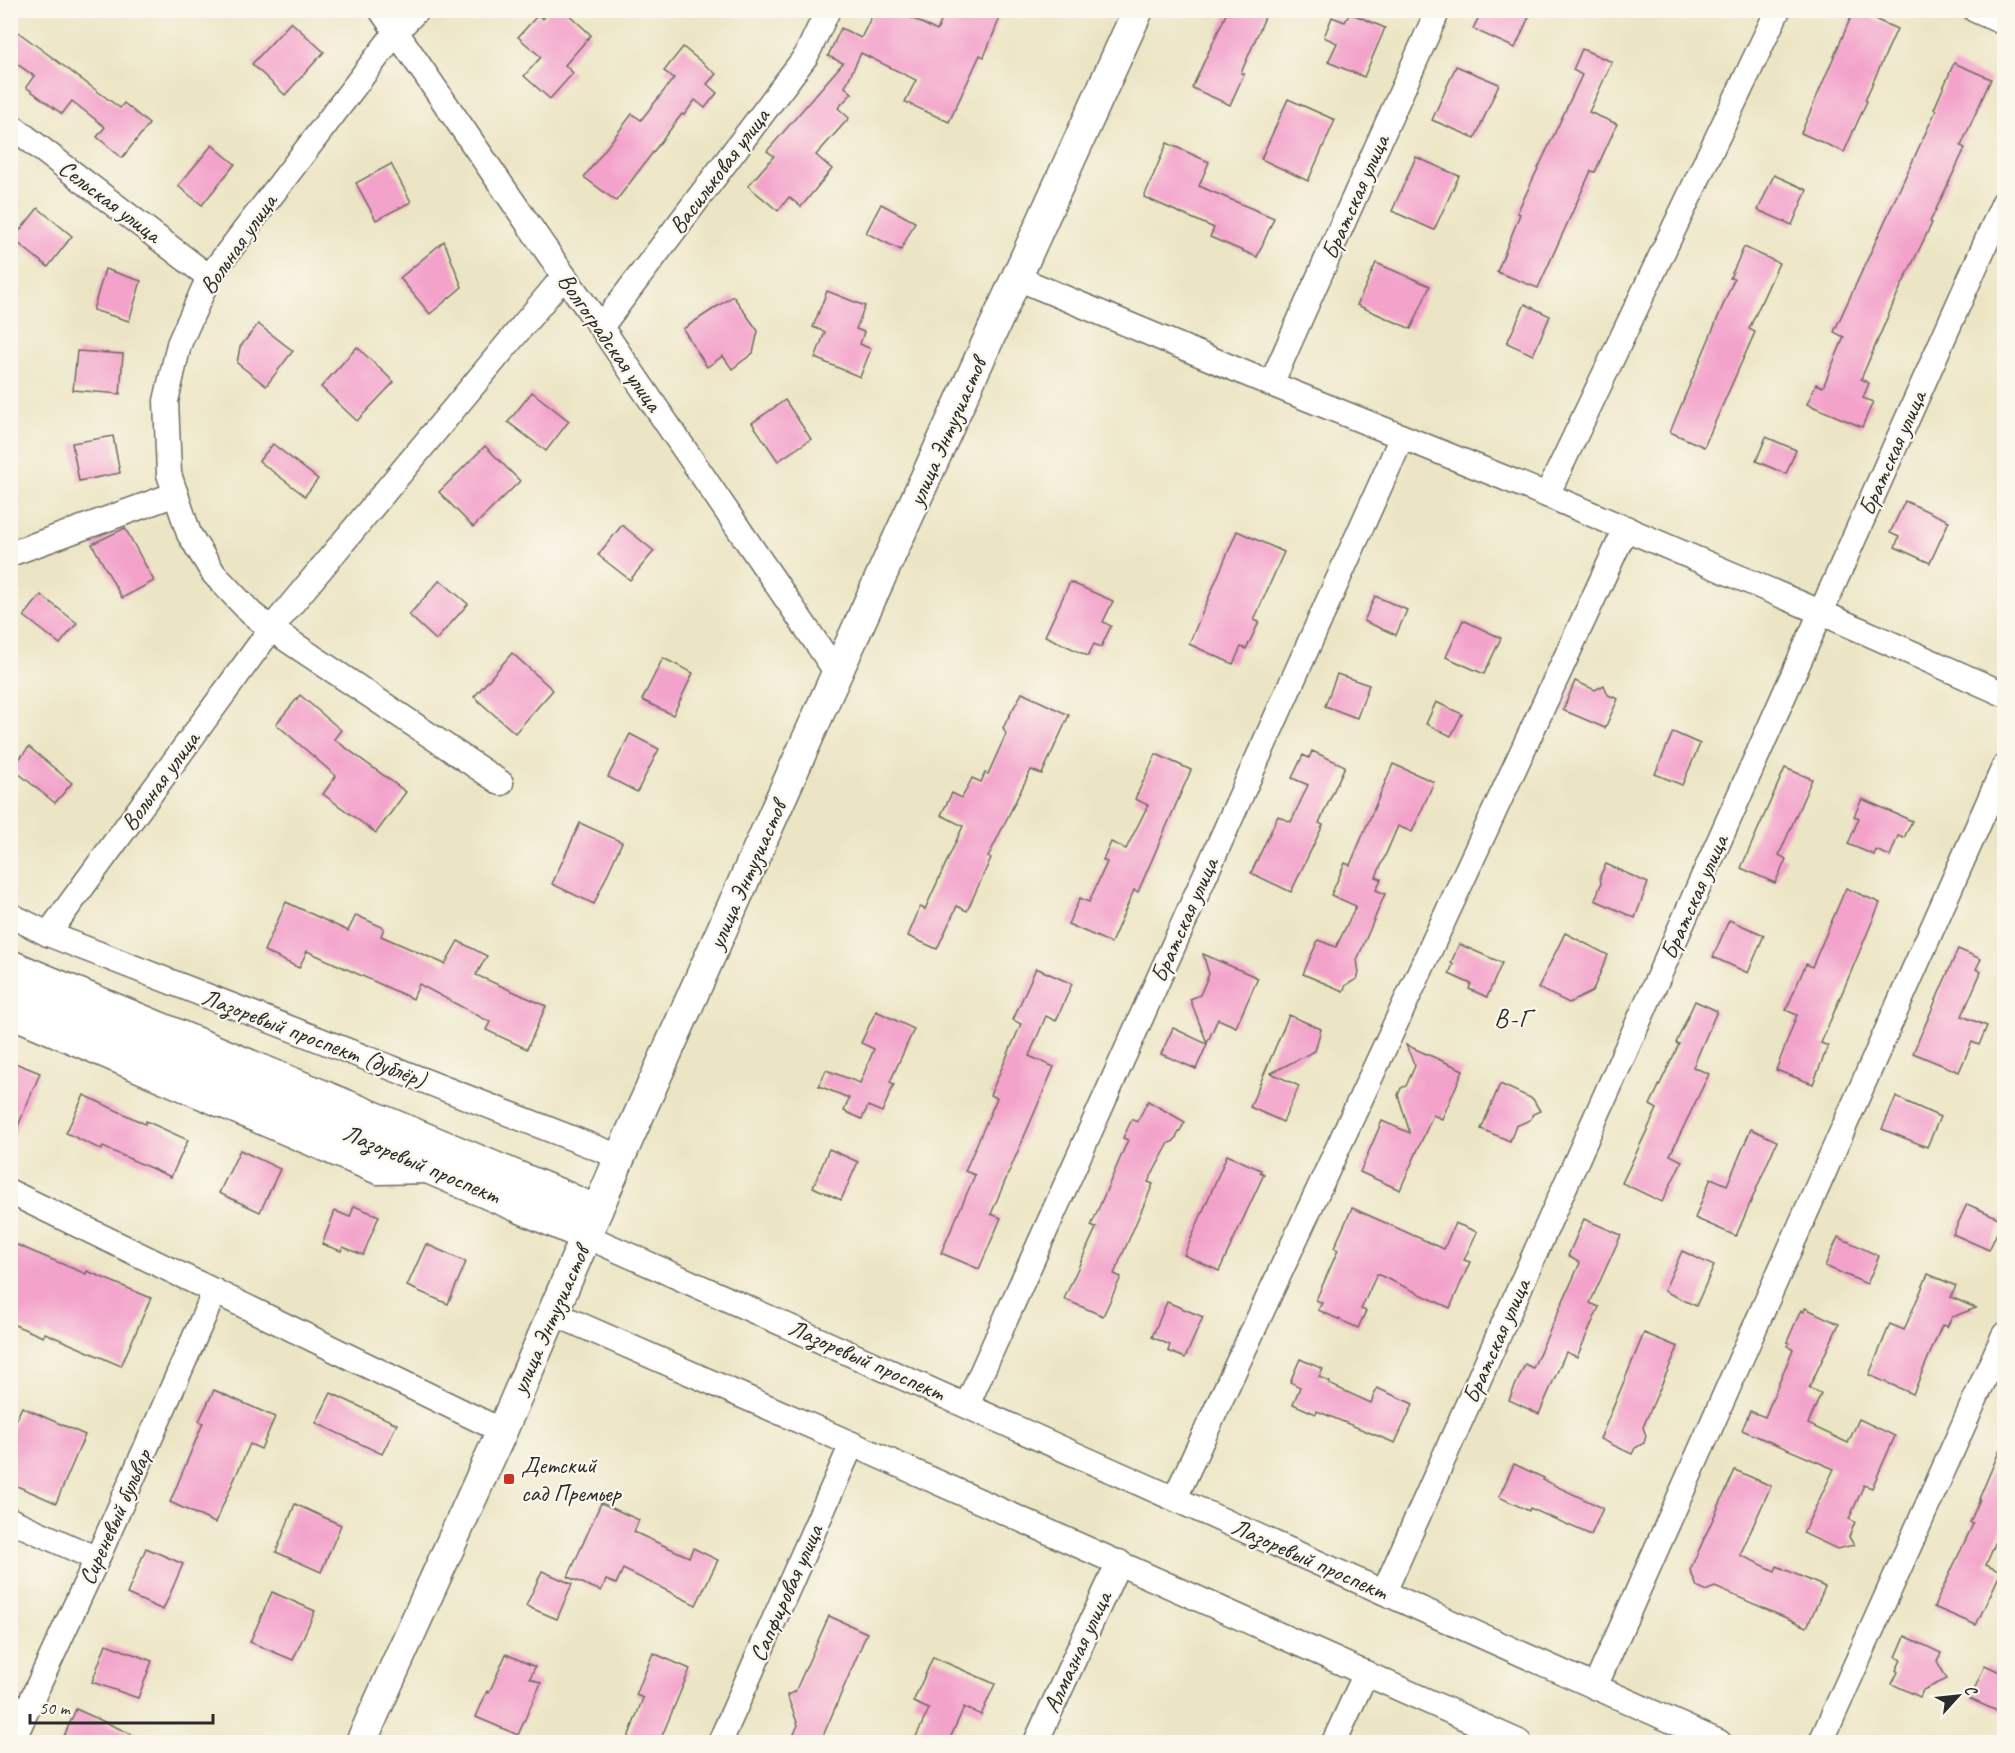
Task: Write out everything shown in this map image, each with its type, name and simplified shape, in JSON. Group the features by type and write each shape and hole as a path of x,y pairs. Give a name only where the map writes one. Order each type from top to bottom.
{"street":[{"name":"Волгоградская улица","path":"381,10 564,276 602,327 837,674"},
{"name":"Вольная улица","path":"417,10 396,32 210,277 179,344 166,401 169,474 189,534 214,574 251,613 271,629 501,783"},
{"name":"Васильковая улица","path":"602,327 806,56 828,10"},
{"name":"улица Энтузиастов","path":"361,1743 502,1431 620,1157 1138,10"},
{"name":"Братская улица","path":"1271,384 1438,10"},
{"path":"1547,495 1778,10"},
{"path":"1975,10 2004,23"},
{"name":"Сельская улица","path":"10,125 210,277"},
{"name":"Братская улица","path":"1384,1592 2004,202"},
{"name":"Вольная улица","path":"48,934 271,629 564,276"},
{"path":"1017,278 1626,528 2004,694"},
{"name":"Братская улица","path":"967,1405 1402,436"},
{"path":"10,554 176,494"},
{"path":"1175,1498 1626,528"},
{"path":"1595,1687 2004,767"},
{"name":"Лазоревый проспект (дублёр)","path":"10,915 48,934 620,1157"},
{"name":"Лазоревый проспект","path":"10,964 592,1224 967,1405 1719,1743"},
{"name":"Лазоревый проспект","path":"10,989 437,1171 592,1224"},
{"path":"10,1015 378,1172 437,1171"},
{"path":"10,1192 502,1431"},
{"name":"Сиреневый бульвар","path":"12,1743 97,1559 215,1291"},
{"path":"554,1313 1119,1562 1519,1743"},
{"path":"1821,1743 2004,1335"},
{"name":"Сапфировая улица","path":"720,1743 852,1444"},
{"path":"10,1520 97,1559"},
{"name":"Алмазная улица","path":"1036,1743 1119,1562"},
{"path":"1334,1743 1365,1673"}],"building":[{"path":"550,10 564,10 591,35 565,65 573,73 550,99 524,76 541,57 518,37 538,15 543,19"},
{"path":"875,10 896,10 937,31 946,10 1003,10 984,57 980,55 949,122 905,102 916,80 861,53 845,87 852,93 838,108 849,118 816,155 832,169 801,207 789,197 778,211 748,186 774,156 767,151 843,63 828,56 841,28 861,38"},
{"path":"1228,10 1268,10 1230,105 1192,88"},
{"path":"1482,10 1532,10 1515,48 1473,29"},
{"path":"1854,10 1897,29 1844,152 1801,133"},
{"path":"1350,13 1385,28 1364,77 1328,62 1337,43 1324,37 1332,17 1345,22"},
{"path":"291,22 324,52 285,95 252,64"},
{"path":"10,26 120,108 124,103 149,124 122,158 97,137 105,127 72,101 62,114 26,87 34,76 10,59"},
{"path":"683,47 716,74 707,84 717,93 705,108 695,100 616,201 584,177 632,114 641,120 674,78 664,71"},
{"path":"1582,49 1612,62 1589,112 1617,124 1595,172 1591,171 1538,288 1497,272 1520,214 1517,213 1582,75 1573,70"},
{"path":"1954,63 1991,79 1961,146 1965,148 1861,379 1869,383 1863,398 1873,402 1862,427 1807,404 1816,384 1823,387 1844,337 1834,332 1936,110 1934,109"},
{"path":"1456,66 1499,84 1475,138 1432,120"},
{"path":"1288,99 1335,120 1308,181 1261,159"},
{"path":"1167,143 1209,162 1199,186 1274,218 1257,257 1210,237 1214,228 1144,197"},
{"path":"212,145 235,164 202,205 178,186"},
{"path":"1416,157 1459,176 1434,230 1392,211"},
{"path":"391,164 411,202 376,220 356,183"},
{"path":"1774,175 1807,190 1792,225 1758,210"},
{"path":"881,204 915,222 901,250 866,233"},
{"path":"38,208 72,236 48,267 13,239"},
{"path":"444,241 462,287 430,314 400,278"},
{"path":"1744,247 1779,263 1749,329 1755,332 1704,447 1670,432 1734,279 1730,278"},
{"path":"1376,263 1430,286 1411,329 1357,305"},
{"path":"105,269 141,281 129,321 93,310"},
{"path":"827,291 865,306 856,329 864,332 860,344 871,349 860,377 815,358 825,332 813,327"},
{"path":"733,296 758,331 753,353 732,369 723,356 707,367 683,329"},
{"path":"1525,304 1550,316 1533,355 1507,343"},
{"path":"258,324 293,351 266,386 237,363 240,347"},
{"path":"357,347 394,382 357,421 321,387"},
{"path":"77,351 123,354 120,394 73,390"},
{"path":"532,392 569,421 546,451 508,422"},
{"path":"785,400 811,439 778,461 752,423"},
{"path":"113,436 120,473 79,481 72,443"},
{"path":"1766,437 1796,450 1786,474 1756,461"},
{"path":"273,444 318,479 305,496 259,461"},
{"path":"485,446 520,481 473,527 439,492"},
{"path":"1905,501 1949,521 1930,563 1895,547 1899,537 1890,533"},
{"path":"622,525 654,551 630,580 598,555"},
{"path":"125,528 154,581 122,598 92,544"},
{"path":"1237,531 1284,552 1254,620 1259,622 1246,649 1241,647 1233,664 1189,644"},
{"path":"440,580 468,604 436,640 409,615"},
{"path":"1070,582 1113,601 1103,622 1111,626 1101,647 1094,644 1088,656 1045,636"},
{"path":"41,595 77,623 60,644 24,616"},
{"path":"1375,596 1407,610 1396,635 1364,621"},
{"path":"1463,620 1501,638 1484,674 1446,657"},
{"path":"512,653 553,690 515,733 474,697"},
{"path":"663,658 693,673 673,715 642,700"},
{"path":"1337,674 1369,685 1357,718 1325,706"},
{"path":"1575,681 1595,690 1604,685 1608,695 1618,699 1605,728 1563,710"},
{"path":"1022,693 1069,715 1042,774 1031,770 988,857 991,858 967,911 957,906 937,949 908,936 920,907 925,909 963,826 941,815 952,793 962,798 972,778 981,782 985,773 988,774 1006,734 1003,728"},
{"path":"300,695 341,730 334,739 406,792 376,833 323,794 336,776 276,724"},
{"path":"1436,702 1462,714 1451,736 1426,724"},
{"path":"1673,732 1700,744 1682,785 1655,774"},
{"path":"630,734 659,749 637,792 608,777"},
{"path":"29,747 72,783 55,803 12,768"},
{"path":"1312,751 1345,766 1319,823 1323,825 1291,892 1251,873 1278,816 1291,822 1308,785 1292,778 1303,755 1309,758"},
{"path":"1156,754 1191,770 1138,892 1134,890 1111,943 1068,924 1080,898 1089,902 1107,862 1103,860 1111,842 1126,849 1148,805 1135,799"},
{"path":"1393,764 1434,782 1412,832 1398,826 1376,877 1381,879 1376,890 1385,894 1357,960 1359,973 1357,979 1346,985 1343,991 1303,974 1318,940 1336,947 1356,906 1331,895 1345,863 1350,865"},
{"path":"1785,768 1812,779 1779,855 1786,859 1775,883 1741,868"},
{"path":"1862,799 1912,821 1904,838 1898,836 1890,856 1876,850 1874,855 1848,844 1859,818 1854,816"},
{"path":"580,823 622,842 594,904 552,884"},
{"path":"1606,864 1648,883 1635,918 1595,900 1601,884 1600,876"},
{"path":"1846,888 1880,903 1821,1043 1828,1046 1813,1084 1776,1070 1797,1015 1786,1010 1806,964 1812,967"},
{"path":"286,902 348,931 356,915 384,928 381,936 445,964 458,941 487,956 476,975 546,1006 527,1049 486,1030 490,1022 419,984 413,999 307,951 299,968 264,951"},
{"path":"1729,920 1764,935 1748,973 1713,957"},
{"path":"1565,933 1608,955 1592,992 1569,1003 1538,988"},
{"path":"1459,944 1502,963 1487,997 1469,989 1471,984 1449,974"},
{"path":"1958,949 1981,959 1976,969 1981,972 1962,1016 1987,1026 1979,1045 1972,1042 1959,1072 1913,1053"},
{"path":"1203,954 1258,978 1236,1027 1218,1019 1207,1043 1190,999 1200,995 1209,974"},
{"path":"1036,968 1072,984 1056,1021 1046,1016 1029,1056 1054,1067 991,1214 1001,1218 979,1269 941,1253 975,1175 965,1171 997,1098 990,1095 1021,1024 1013,1020"},
{"path":"1695,1001 1717,1011 1693,1067 1709,1074 1670,1155 1682,1161 1662,1202 1622,1183 1657,1109 1650,1105 1679,1044 1676,1043"},
{"path":"876,1011 914,1029 890,1082 894,1084 882,1112 868,1106 862,1119 844,1111 849,1098 819,1086 826,1070 860,1083 874,1049 861,1043"},
{"path":"1289,1015 1321,1029 1315,1051 1271,1073 1299,1086 1283,1122 1250,1107"},
{"path":"1173,1028 1207,1044 1196,1069 1161,1054"},
{"path":"1406,1045 1463,1070 1442,1119 1433,1115 1400,1190 1360,1172 1382,1121 1410,1133 1398,1095 1401,1088 1406,1086 1415,1066"},
{"path":"10,1061 40,1073 11,1143 10,1143"},
{"path":"1500,1084 1533,1099 1540,1111 1533,1114 1530,1120 1516,1126 1510,1141 1481,1129"},
{"path":"84,1095 145,1124 146,1121 188,1140 171,1177 66,1133"},
{"path":"1896,1097 1940,1117 1927,1147 1882,1129"},
{"path":"1148,1101 1185,1122 1174,1141 1169,1143 1148,1182 1153,1184 1114,1274 1121,1277 1103,1316 1064,1299 1096,1228 1091,1226 1128,1140 1123,1138 1132,1119 1137,1122"},
{"path":"1751,1129 1777,1141 1736,1236 1695,1218 1711,1178 1727,1185"},
{"path":"829,1149 858,1162 841,1200 813,1187"},
{"path":"240,1150 280,1169 260,1212 219,1193"},
{"path":"1227,1155 1261,1170 1260,1172 1264,1174 1219,1271 1184,1255"},
{"path":"1967,1204 2003,1220 1989,1250 1953,1234"},
{"path":"354,1206 379,1216 363,1255 343,1247 341,1251 322,1244 335,1211 350,1217"},
{"path":"1352,1208 1444,1249 1455,1223 1477,1232 1464,1260 1470,1262 1450,1308 1377,1274 1361,1309 1366,1311 1358,1328 1318,1310 1322,1303 1316,1300 1338,1250 1334,1248"},
{"path":"1584,1219 1621,1235 1590,1303 1599,1307 1577,1357 1566,1352 1539,1414 1509,1400 1525,1364 1533,1368 1580,1263 1568,1256"},
{"path":"1838,1237 1879,1256 1867,1284 1825,1266"},
{"path":"10,1242 151,1298 121,1366 45,1333 43,1337 10,1323"},
{"path":"426,1244 466,1262 448,1304 407,1286"},
{"path":"1682,1251 1714,1266 1696,1306 1664,1291"},
{"path":"1928,1274 1956,1286 1951,1297 1976,1308 1952,1317 1947,1327 1942,1325 1913,1394 1869,1375 1890,1324 1904,1330"},
{"path":"1167,1302 1203,1317 1185,1358 1168,1351 1170,1345 1152,1337"},
{"path":"1805,1308 1839,1324 1809,1388 1821,1394 1808,1424 1848,1443 1859,1419 1895,1436 1872,1488 1864,1485 1849,1519 1855,1522 1849,1537 1854,1545 1837,1549 1803,1533 1834,1469 1742,1430 1750,1411 1765,1417 1793,1349 1787,1346 1789,1343 1787,1342 1801,1310 1804,1312"},
{"path":"1644,1333 1678,1347 1643,1427 1646,1436 1644,1443 1635,1448 1632,1454 1600,1439"},
{"path":"1300,1359 1323,1369 1319,1377 1330,1382 1329,1384 1371,1403 1377,1388 1413,1404 1395,1443 1317,1411 1316,1414 1293,1404 1300,1387 1290,1382"},
{"path":"214,1390 275,1417 261,1449 250,1444 215,1523 170,1502 203,1423 199,1421"},
{"path":"331,1393 397,1424 382,1454 316,1423"},
{"path":"22,1407 85,1435 56,1503 10,1483 10,1433"},
{"path":"2004,1440 2004,1522 1986,1565 2001,1572 1976,1625 1934,1607 1973,1524 1970,1522"},
{"path":"1514,1464 1603,1508 1591,1535 1499,1497"},
{"path":"1735,1470 1771,1486 1740,1555 1775,1571 1777,1566 1825,1587 1807,1627 1715,1587 1705,1591 1697,1587 1690,1570"},
{"path":"601,1503 639,1520 634,1532 689,1557 693,1548 718,1560 696,1605 623,1569 616,1584 606,1580 601,1591 568,1577"},
{"path":"295,1504 341,1525 321,1572 276,1552"},
{"path":"146,1548 183,1564 163,1610 127,1594"},
{"path":"542,1571 572,1584 557,1619 526,1606"},
{"path":"272,1592 315,1611 293,1660 250,1642"},
{"path":"829,1616 867,1633 820,1743 790,1743 798,1725 787,1695 795,1692"},
{"path":"1905,1636 1941,1653 1937,1661 1947,1679 1923,1690 1920,1697 1892,1684 1901,1660 1896,1657"},
{"path":"106,1644 152,1661 138,1698 92,1682"},
{"path":"653,1653 690,1669 659,1743 626,1743 643,1698 636,1695"},
{"path":"506,1654 535,1667 530,1678 541,1683 518,1735 476,1717"},
{"path":"933,1657 995,1684 981,1715 964,1707 948,1743 913,1743 929,1709 913,1702"},
{"path":"1985,1665 2004,1674 2004,1714 1970,1699"},
{"path":"76,1709 151,1743 61,1743"}],"place":[{"name":"Детский сад Премьер","path":"509,1479"}],"district":[{"name":"В-Г","path":"1513,1018"}]}
